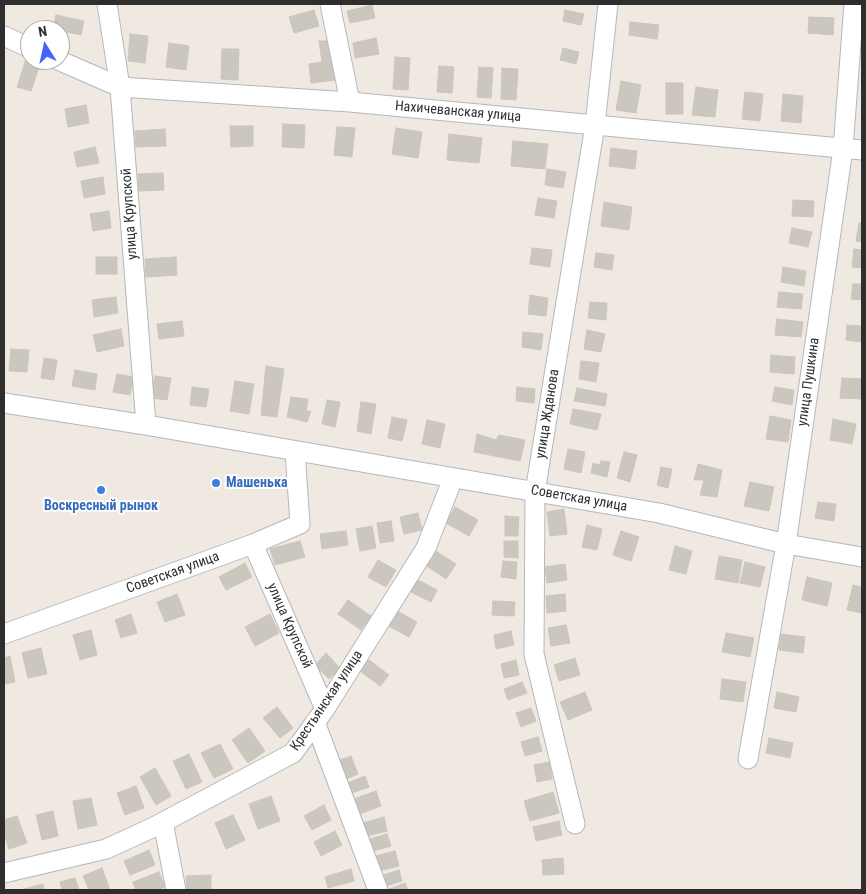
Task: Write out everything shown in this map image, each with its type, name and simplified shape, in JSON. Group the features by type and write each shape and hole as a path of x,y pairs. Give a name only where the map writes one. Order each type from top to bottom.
{"street":[{"name":"улица Крупской","path":"107,4 120,87 146,425"},
{"path":"330,4 350,102"},
{"name":"улица Жданова","path":"575,824 534,654 535,492 595,125 608,4"},
{"name":"улица Пушкина","path":"748,759 786,544 843,148 854,4"},
{"path":"4,36 20,43"},
{"name":"Нахичеванская улица","path":"70,65 120,87 350,102 862,150"},
{"name":"Советская улица","path":"4,403 295,450 659,513 786,544 862,557"},
{"name":"Советская улица","path":"4,634 252,544 300,524 295,450"},
{"name":"Крестьянская улица","path":"4,873 106,849 163,822 293,753 320,716 426,548 453,478"},
{"name":"улица Крупской","path":"252,544 320,716 378,890"},
{"path":"163,822 176,890"}],"building":[{"path":"372,5 375,18 350,23 347,11"},
{"path":"314,10 319,26 294,33 289,17"},
{"path":"565,10 584,14 581,25 563,21"},
{"path":"56,15 84,21 81,35 70,33 70,20 55,20"},
{"path":"809,17 834,18 833,35 808,33"},
{"path":"630,22 659,25 657,39 629,35"},
{"path":"130,34 148,36 145,63 128,61"},
{"path":"376,38 379,54 355,58 353,43"},
{"path":"319,41 330,41 336,80 311,83 309,64 322,62"},
{"path":"169,43 189,46 186,70 166,67"},
{"path":"563,48 579,52 576,64 560,60"},
{"path":"222,49 239,49 238,80 221,79"},
{"path":"395,57 410,58 408,90 393,89"},
{"path":"439,66 454,67 452,93 437,92"},
{"path":"479,67 493,68 491,98 477,97"},
{"path":"502,68 518,69 516,100 501,99"},
{"path":"22,70 38,70 31,91 17,87"},
{"path":"621,81 641,85 636,113 616,110"},
{"path":"666,83 683,83 683,114 666,114"},
{"path":"696,87 718,90 715,117 692,115"},
{"path":"745,92 763,94 760,121 742,119"},
{"path":"783,94 803,96 801,123 781,121"},
{"path":"86,105 89,123 68,127 65,109"},
{"path":"283,124 305,125 304,148 282,147"},
{"path":"230,126 253,126 253,146 231,147"},
{"path":"337,127 355,128 352,157 334,155"},
{"path":"396,128 422,132 418,158 392,154"},
{"path":"165,129 166,146 136,147 135,131"},
{"path":"449,134 482,138 479,163 447,160"},
{"path":"513,141 548,144 545,169 511,166"},
{"path":"95,147 99,163 77,167 74,152"},
{"path":"611,148 637,151 635,169 609,166"},
{"path":"547,169 566,172 563,188 545,185"},
{"path":"163,173 164,190 139,191 138,174"},
{"path":"103,177 105,194 84,198 81,181"},
{"path":"538,198 557,201 554,218 535,215"},
{"path":"793,200 814,201 813,217 792,216"},
{"path":"604,202 632,207 629,230 601,226"},
{"path":"109,211 111,228 93,231 90,214"},
{"path":"859,223 862,224 862,242 856,241"},
{"path":"792,228 812,232 808,247 789,243"},
{"path":"532,248 552,250 550,267 530,264"},
{"path":"854,249 862,250 862,268 852,267"},
{"path":"596,253 614,255 612,270 594,267"},
{"path":"96,257 117,257 117,274 96,274"},
{"path":"176,257 177,275 146,277 145,259"},
{"path":"783,267 806,271 804,286 781,282"},
{"path":"853,284 862,284 862,300 851,299"},
{"path":"779,292 803,294 801,309 777,307"},
{"path":"530,295 548,298 546,316 528,314"},
{"path":"116,297 118,313 94,317 92,300"},
{"path":"590,302 607,303 606,320 588,318"},
{"path":"777,319 803,322 801,337 775,335"},
{"path":"182,321 184,336 159,339 157,324"},
{"path":"847,325 862,326 862,342 846,340"},
{"path":"121,329 124,346 97,352 93,335"},
{"path":"587,330 605,334 601,352 584,349"},
{"path":"523,332 543,334 541,350 522,347"},
{"path":"11,349 29,350 27,372 9,371"},
{"path":"771,355 795,357 794,374 770,372"},
{"path":"44,358 57,360 54,380 41,378"},
{"path":"581,361 599,363 596,382 579,379"},
{"path":"266,366 284,369 277,417 261,415"},
{"path":"75,370 97,374 95,390 72,386"},
{"path":"117,374 134,377 130,395 113,392"},
{"path":"155,376 171,378 167,400 151,398"},
{"path":"842,378 862,379 862,399 840,398"},
{"path":"235,381 254,384 249,414 230,411"},
{"path":"192,387 209,389 206,407 190,405"},
{"path":"517,387 535,389 534,403 516,401"},
{"path":"775,387 794,390 792,405 772,401"},
{"path":"577,388 607,394 605,406 574,401"},
{"path":"291,397 308,399 306,411 311,411 307,422 287,417"},
{"path":"327,400 340,402 335,427 322,424"},
{"path":"361,402 376,404 371,434 357,431"},
{"path":"573,409 601,414 597,430 570,424"},
{"path":"770,416 791,420 788,442 766,439"},
{"path":"392,417 407,420 402,441 388,438"},
{"path":"833,419 856,424 852,444 830,440"},
{"path":"427,420 445,424 440,448 422,444"},
{"path":"477,434 496,440 499,435 525,440 520,461 474,452"},
{"path":"568,449 585,452 581,473 564,469"},
{"path":"624,452 637,455 630,482 617,478"},
{"path":"601,461 610,462 607,477 591,473 593,463 600,465"},
{"path":"698,464 722,470 717,497 700,495 704,480 694,480"},
{"path":"661,467 672,469 668,488 657,485"},
{"path":"750,482 774,487 769,511 744,506"},
{"path":"818,502 836,504 834,521 815,518"},
{"path":"455,507 478,520 469,536 446,523"},
{"path":"564,509 567,534 550,536 547,512"},
{"path":"418,513 422,530 404,534 400,517"},
{"path":"505,516 519,517 518,536 505,536"},
{"path":"391,521 394,541 380,543 377,523"},
{"path":"587,525 602,529 597,550 582,547"},
{"path":"372,526 376,548 360,551 356,529"},
{"path":"346,531 348,545 322,549 320,534"},
{"path":"621,531 639,537 631,561 613,555"},
{"path":"300,541 305,557 275,565 270,549"},
{"path":"504,541 518,541 518,558 504,557"},
{"path":"675,546 692,551 686,574 669,570"},
{"path":"434,550 456,564 446,579 424,564"},
{"path":"719,556 742,560 738,583 715,579"},
{"path":"378,560 396,570 386,587 368,577"},
{"path":"503,561 517,562 516,579 501,577"},
{"path":"745,562 765,567 760,587 740,583"},
{"path":"245,563 252,577 226,590 219,577"},
{"path":"565,564 567,580 547,583 545,567"},
{"path":"807,577 832,583 827,606 802,600"},
{"path":"414,578 437,590 431,602 407,590"},
{"path":"853,585 862,587 862,613 847,610"},
{"path":"177,594 185,615 165,622 157,602"},
{"path":"565,594 566,611 547,613 546,596"},
{"path":"348,600 371,616 361,630 338,614"},
{"path":"493,601 515,602 514,616 492,615"},
{"path":"394,609 417,622 409,637 385,624"},
{"path":"131,614 137,633 121,638 115,620"},
{"path":"270,614 279,633 255,646 245,627"},
{"path":"566,625 570,643 551,646 548,628"},
{"path":"91,630 97,655 80,660 73,635"},
{"path":"511,631 514,645 496,649 494,635"},
{"path":"726,633 754,638 750,657 722,652"},
{"path":"781,634 805,637 803,653 779,650"},
{"path":"41,648 47,674 28,678 22,653"},
{"path":"326,653 340,668 329,679 315,665"},
{"path":"10,656 15,682 4,684 4,658"},
{"path":"575,658 580,675 559,681 554,665"},
{"path":"369,660 389,675 380,686 360,671"},
{"path":"516,660 519,675 504,678 501,664"},
{"path":"722,679 746,682 743,702 720,699"},
{"path":"522,682 527,693 508,700 504,689"},
{"path":"585,692 592,710 568,720 560,702"},
{"path":"777,692 799,697 796,712 774,708"},
{"path":"277,707 293,728 280,738 263,718"},
{"path":"531,708 536,721 521,727 516,713"},
{"path":"249,728 265,751 248,763 232,740"},
{"path":"538,737 542,751 525,756 521,742"},
{"path":"769,738 793,743 790,758 766,753"},
{"path":"220,744 233,769 214,778 201,753"},
{"path":"189,754 202,782 186,789 173,761"},
{"path":"351,756 358,774 344,780 337,761"},
{"path":"549,762 552,779 537,782 534,765"},
{"path":"155,768 171,796 156,805 140,777"},
{"path":"365,776 369,787 349,794 345,784"},
{"path":"136,786 144,808 125,815 117,793"},
{"path":"376,791 381,806 357,815 351,800"},
{"path":"553,792 559,813 530,821 524,801"},
{"path":"271,796 280,821 258,829 249,804"},
{"path":"91,798 97,825 78,829 73,801"},
{"path":"324,805 331,820 312,830 304,816"},
{"path":"53,811 58,836 42,840 36,815"},
{"path":"233,815 245,840 226,849 215,823"},
{"path":"17,816 27,843 9,849 4,834 4,820"},
{"path":"384,817 387,831 367,836 363,823"},
{"path":"559,821 562,835 536,841 533,827"},
{"path":"335,831 342,845 321,856 314,842"},
{"path":"387,834 391,846 370,852 367,840"},
{"path":"149,850 155,865 130,875 124,861"},
{"path":"395,851 399,866 375,872 372,857"},
{"path":"563,858 564,874 543,875 542,860"},
{"path":"102,868 110,890 89,890 83,876"},
{"path":"351,869 354,881 328,888 325,877"},
{"path":"399,870 402,881 383,887 380,876"},
{"path":"159,872 165,887 157,890 136,890 133,882"},
{"path":"211,875 211,890 187,890 186,876"},
{"path":"75,878 79,890 62,890 60,882"},
{"path":"405,883 408,890 387,890"},
{"path":"43,884 44,890 24,889"}],"place":[{"name":"Машенька","path":"216,483"},
{"name":"Воскресный рынок","path":"101,490"}]}
